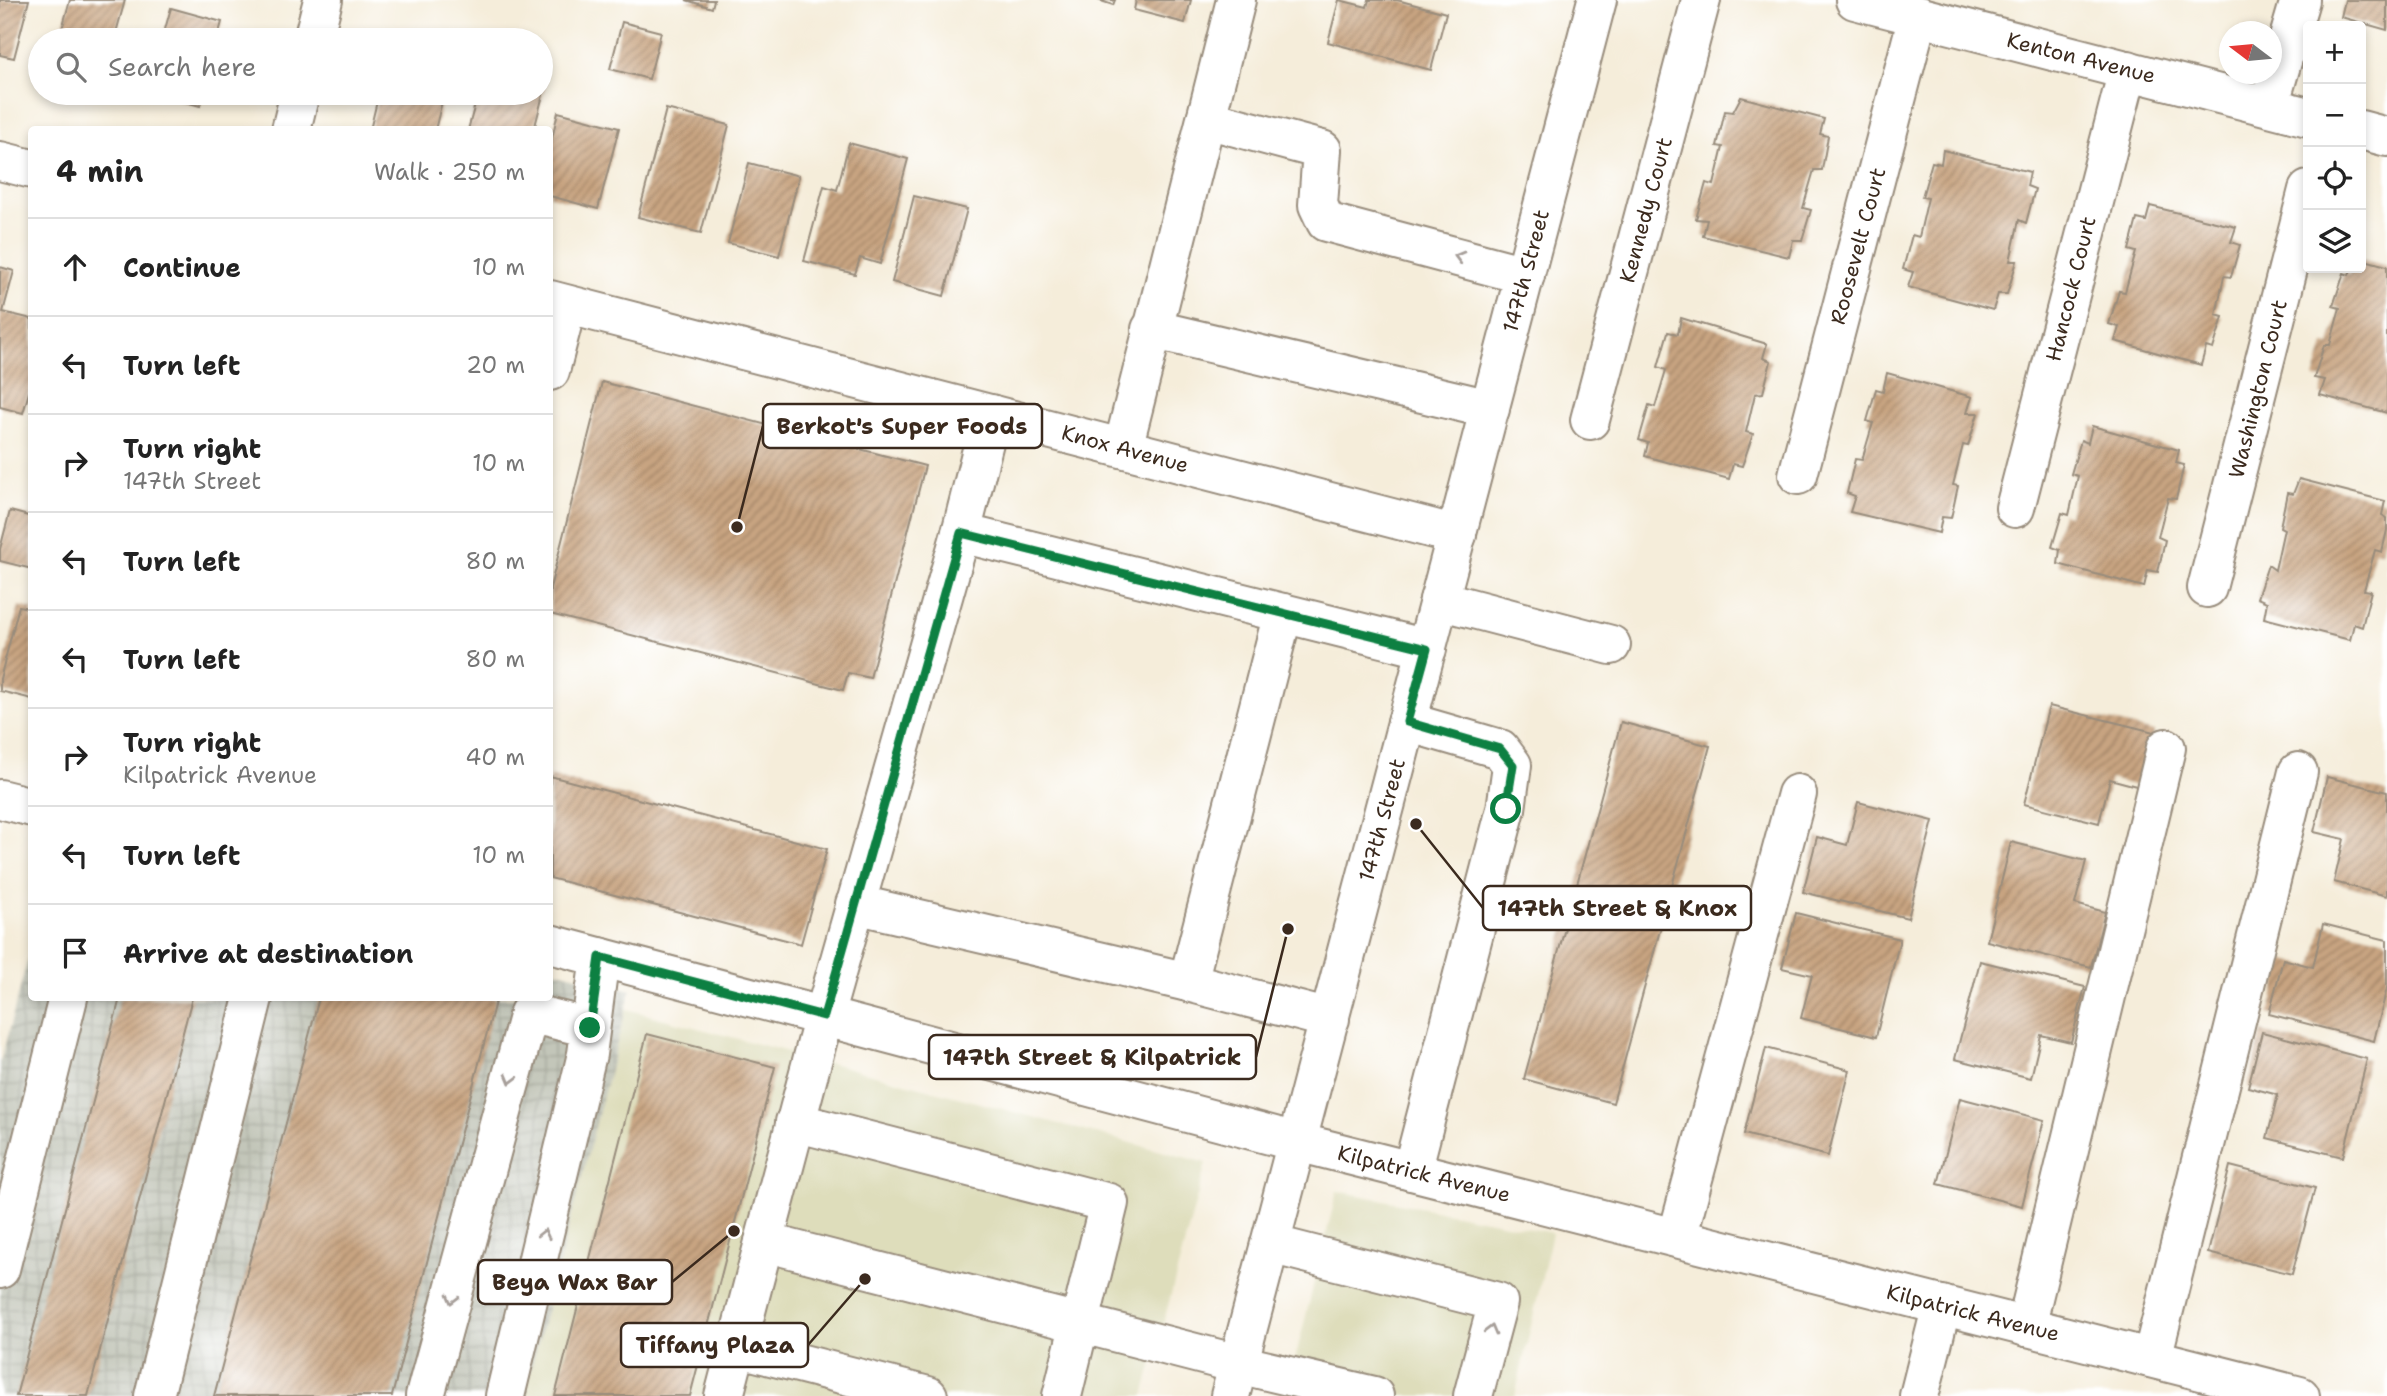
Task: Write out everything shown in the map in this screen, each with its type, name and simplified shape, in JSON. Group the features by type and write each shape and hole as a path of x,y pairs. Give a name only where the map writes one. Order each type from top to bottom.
{"street":[{"path":"316,28 323,0"},
{"path":"1122,448 1236,0"},
{"name":"147th Street","path":"1234,1380 1597,0"},
{"name":"Kennedy Court","path":"1590,420 1701,0"},
{"name":"Kenton Avenue","path":"1855,0 2303,116"},
{"path":"2269,106 2300,0"},
{"name":"Roosevelt Court","path":"1798,475 1918,16"},
{"name":"Hancock Court","path":"2015,508 2128,70"},
{"path":"292,126 297,105"},
{"path":"1206,119 1322,150 1318,205 1326,222 1525,275"},
{"path":"2366,131 2387,137"},
{"path":"0,161 28,168"},
{"name":"Washington Court","path":"2207,588 2303,210"},
{"path":"553,348 559,303"},
{"name":"Knox Avenue","path":"559,303 1457,535"},
{"path":"1151,329 1490,409"},
{"path":"724,1396 795,1122 961,533 991,414"},
{"path":"961,533 1427,649"},
{"path":"1439,600 1611,645"},
{"path":"1188,982 1283,613"},
{"path":"1407,722 1500,749 1513,765 1506,809 1412,1171"},
{"path":"2026,1327 2166,748"},
{"path":"2151,1359 2298,772"},
{"path":"1677,1238 1797,794"},
{"path":"0,799 28,806"},
{"path":"855,904 1188,982 1330,1019"},
{"name":"Kilpatrick Avenue","path":"553,945 1297,1142 2295,1395"},
{"path":"505,1396 587,1054 600,957"},
{"path":"0,1269 67,1001"},
{"path":"154,1396 252,1001"},
{"path":"425,1396 529,1013 590,1028"},
{"path":"795,1122 1109,1203 1062,1396"},
{"path":"764,1242 1081,1324 1234,1380 1374,1396"},
{"path":"1270,1244 1498,1302 1474,1396"},
{"path":"1919,1396 1942,1305"},
{"path":"736,1347 928,1396"}],"shaded area":[{"path":"28,959 28,1001 553,1001 553,970 631,990 524,1396 0,1396 0,1063"},
{"path":"626,1009 1206,1163 1144,1396 524,1396"},
{"path":"1337,1191 1552,1233 1515,1396 1286,1396"}],"building":[{"path":"0,0 29,0 14,58 0,55"},
{"path":"70,0 125,0 117,28 62,28"},
{"path":"686,0 714,0 712,8"},
{"path":"1098,0 1115,0 1113,5"},
{"path":"1136,0 1191,0 1185,23 1134,10"},
{"path":"1339,0 1367,7 1369,0 1397,0 1446,13 1431,70 1328,42"},
{"path":"2345,0 2387,0 2387,30 2366,24 2366,21 2341,17"},
{"path":"171,8 222,22 220,28 165,28"},
{"path":"622,22 661,32 649,79 610,69"},
{"path":"1741,97 1824,119 1820,134 1828,136 1822,170 1814,170 1803,208 1811,210 1802,240 1793,240 1789,257 1703,236 1707,220 1696,219 1706,183 1714,185 1723,147 1717,146 1725,111 1733,112"},
{"path":"376,105 441,105 436,126 371,126"},
{"path":"475,105 540,105 535,126 469,126"},
{"path":"666,109 729,125 701,233 638,217"},
{"path":"558,112 619,128 598,209 553,197 553,134"},
{"path":"849,143 908,159 880,264 860,258 855,274 804,261 824,186 837,190"},
{"path":"1943,150 2030,172 2027,186 2035,189 2026,223 2019,220 2010,261 2017,261 2007,294 1998,294 1993,310 1908,287 1913,272 1903,269 1912,235 1919,237 1928,198 1922,197 1932,162 1941,164"},
{"path":"749,163 799,176 779,256 728,243"},
{"path":"914,196 967,209 944,296 892,282"},
{"path":"2150,206 2236,227 2231,242 2240,245 2231,277 2224,276 2216,315 2223,317 2213,349 2206,347 2201,365 2115,341 2119,327 2109,324 2119,291 2125,292 2136,252 2129,250 2137,219 2146,221"},
{"path":"2366,260 2387,266 2387,413 2320,395 2325,380 2314,378 2324,345 2330,345 2340,308 2333,306 2344,273 2366,273"},
{"path":"0,267 14,271 3,312 28,318 28,396 23,413 0,407"},
{"path":"1681,318 1767,344 1763,358 1771,361 1763,393 1755,394 1746,432 1753,434 1742,466 1733,464 1729,479 1645,456 1648,443 1639,440 1649,405 1655,407 1666,370 1658,367 1668,332 1678,334"},
{"path":"1887,373 1972,397 1967,413 1978,413 1968,446 1963,445 1953,485 1958,486 1951,518 1942,517 1939,533 1850,512 1855,496 1847,493 1855,459 1862,460 1873,423 1867,421 1876,389 1883,391"},
{"path":"602,382 925,466 870,678 848,673 843,690 553,615 553,576"},
{"path":"2092,426 2179,450 2176,463 2184,465 2176,499 2168,498 2158,537 2165,540 2158,572 2148,570 2144,587 2058,564 2060,550 2052,547 2062,513 2069,515 2078,476 2071,474 2081,440 2088,443"},
{"path":"2299,479 2385,501 2382,515 2387,518 2387,530 2382,552 2375,550 2364,590 2371,591 2362,627 2354,624 2350,640 2264,618 2267,602 2257,598 2268,565 2275,570 2284,529 2280,527 2287,493 2293,494"},
{"path":"10,511 28,516 28,568 0,561 0,549"},
{"path":"19,606 28,608 28,698 0,691 0,679"},
{"path":"2049,706 2154,732 2140,787 2110,779 2099,823 2024,804"},
{"path":"1621,722 1710,746 1613,1103 1524,1079"},
{"path":"553,777 827,849 801,944 553,879"},
{"path":"2327,777 2387,792 2387,896 2334,882 2344,839 2314,832"},
{"path":"1858,802 1933,821 1908,918 1803,892 1817,837 1847,845"},
{"path":"2011,842 2086,861 2075,904 2105,912 2091,967 1987,941"},
{"path":"1796,913 1900,939 1876,1037 1801,1018 1812,975 1782,968"},
{"path":"2323,924 2387,940 2387,988 2374,1041 2269,1014 2283,959 2313,967"},
{"path":"1980,961 2085,987 2071,1042 2041,1035 2031,1078 1955,1059"},
{"path":"119,1001 191,1001 88,1396 16,1396"},
{"path":"318,1001 495,1001 392,1396 214,1396"},
{"path":"2262,1032 2367,1059 2343,1157 2267,1138 2278,1095 2248,1087"},
{"path":"647,1034 775,1067 690,1396 555,1396"},
{"path":"1766,1048 1850,1070 1828,1156 1744,1134"},
{"path":"1960,1098 2044,1120 2022,1206 1938,1184"},
{"path":"2230,1166 2315,1188 2292,1274 2208,1253"}],"place":[{"name":"Berkot's Super Foods","path":"737,527"},
{"name":"147th Street & Knox","path":"1416,824"},
{"name":"147th Street & Kilpatrick","path":"1288,929"},
{"name":"Beya Wax Bar","path":"734,1231"},
{"name":"Tiffany Plaza","path":"865,1279"}],"route":[{"path":"590,1028 600,957 824,1016 961,533 1427,649 1407,722 1500,749 1513,765 1506,809"}]}
